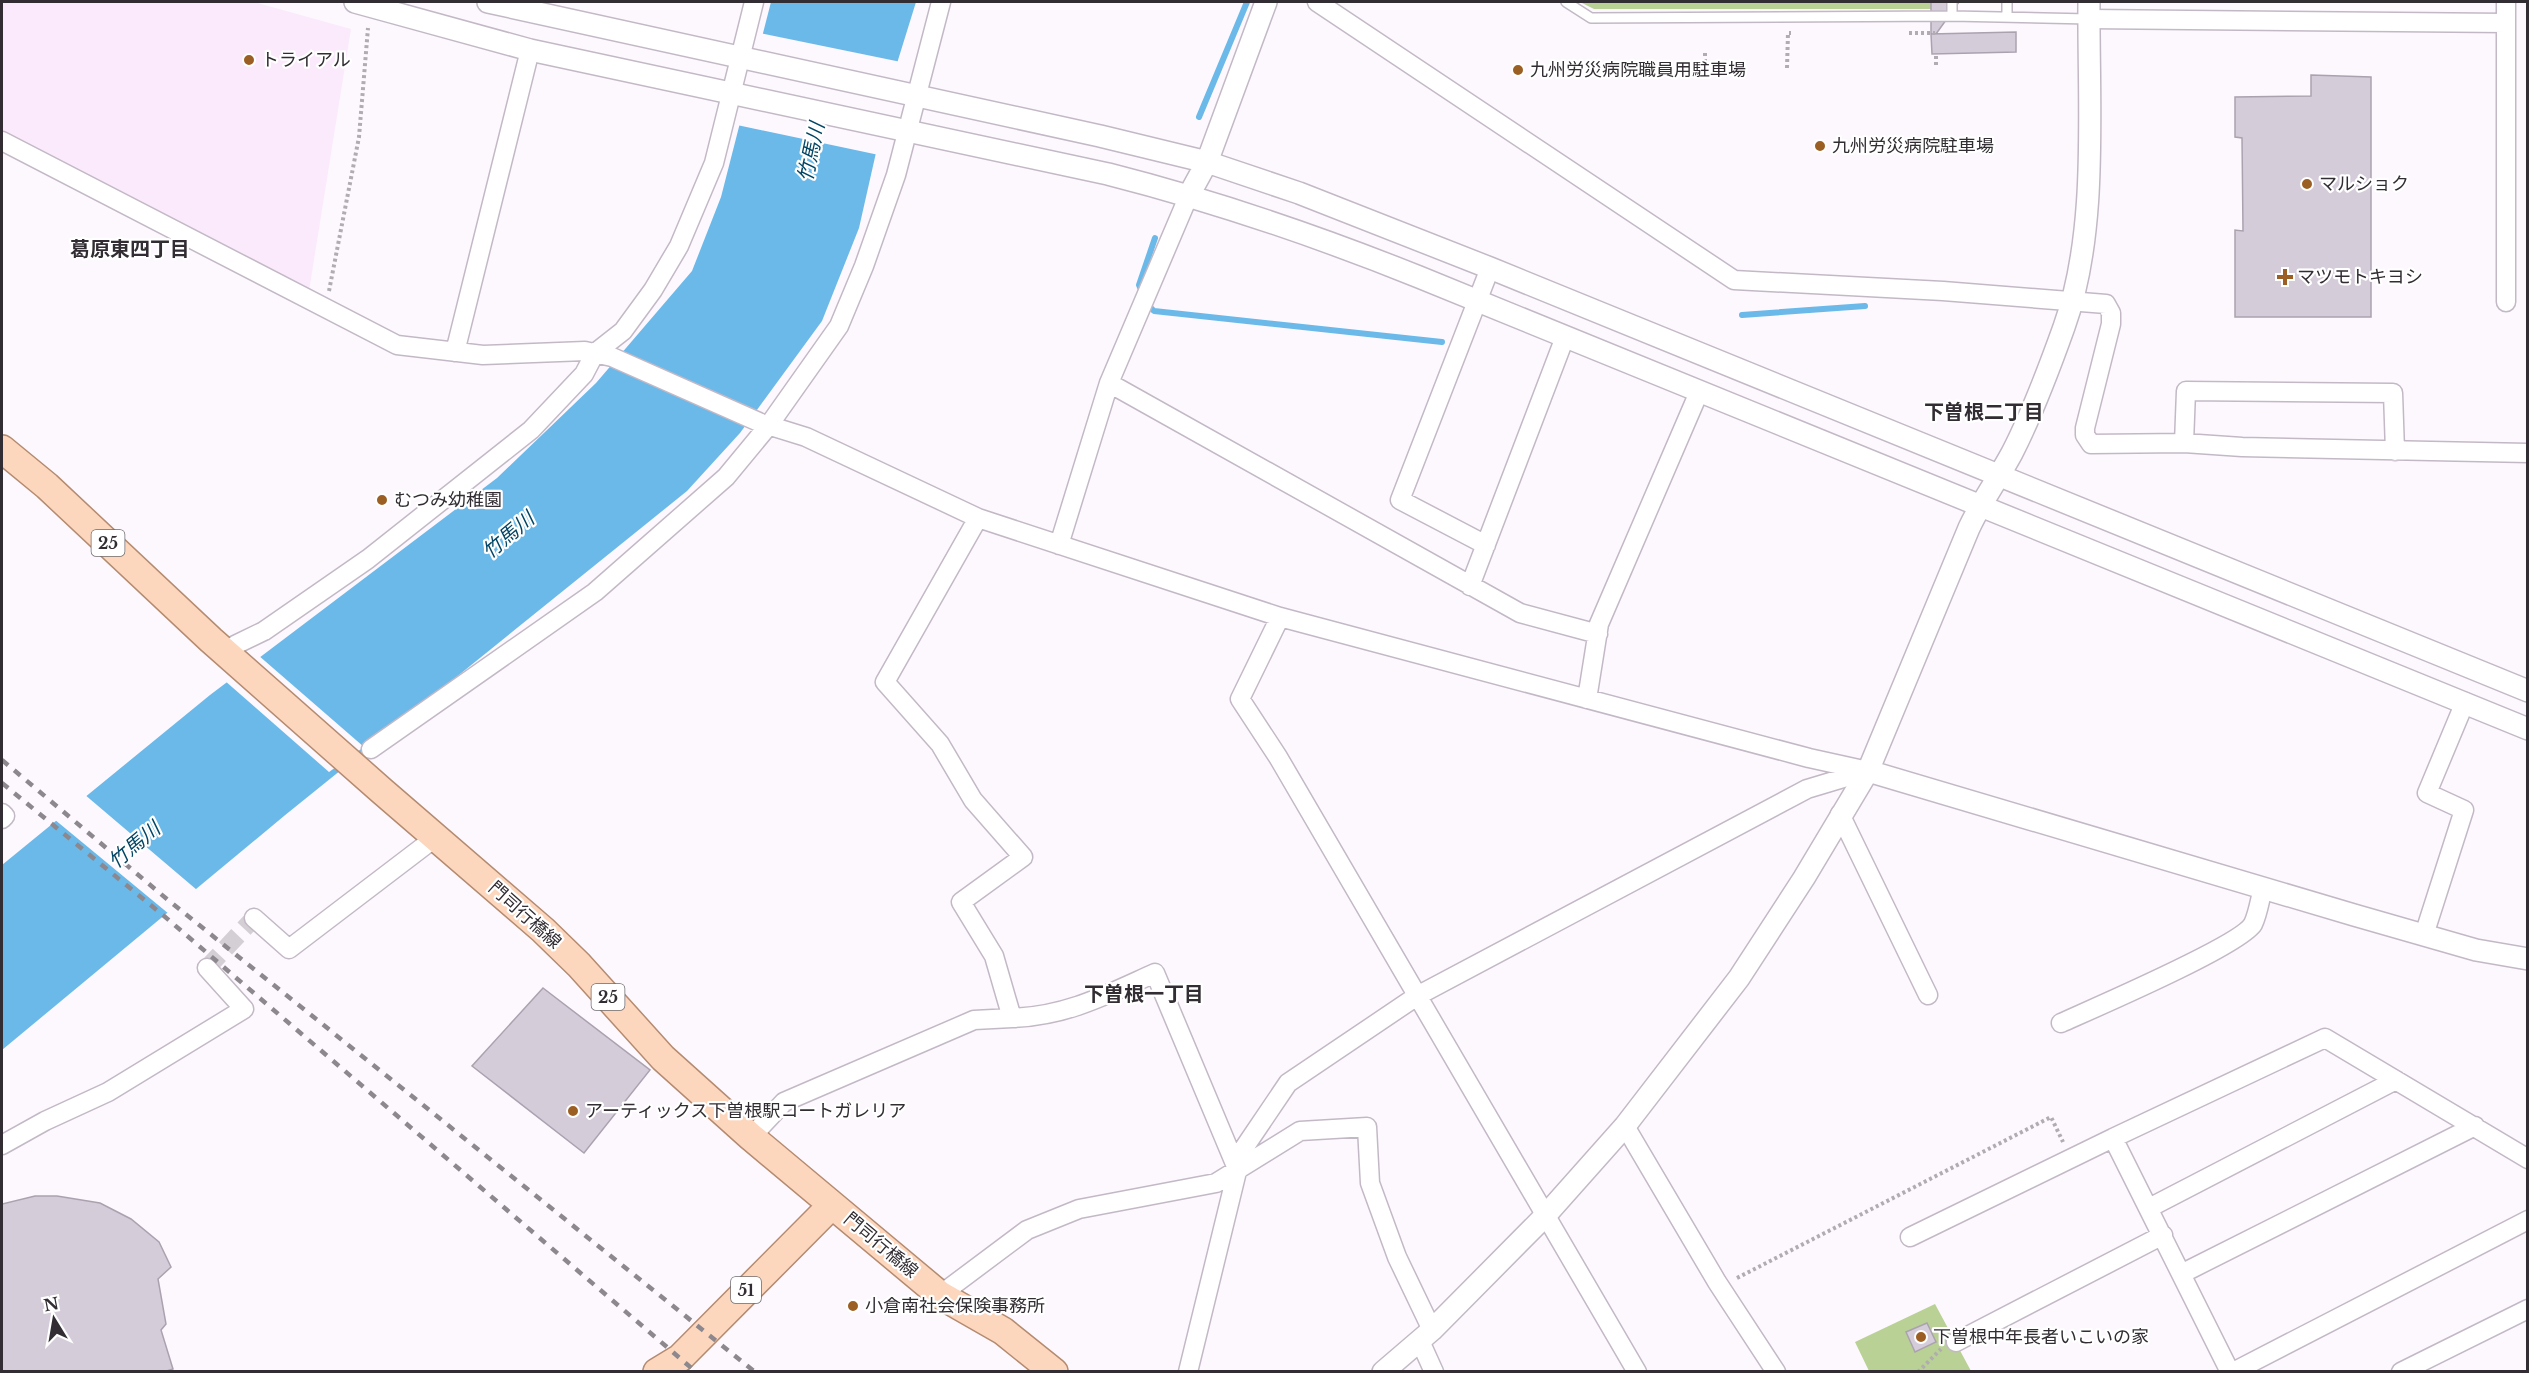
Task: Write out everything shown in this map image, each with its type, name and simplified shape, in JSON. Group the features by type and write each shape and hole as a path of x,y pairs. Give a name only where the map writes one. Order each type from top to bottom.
{"main road":[{"name":"門司行橋線","path":"2,449 223,642 382,791 543,930 579,964 663,1058 751,1137 940,1295 1003,1331 1054,1371"},
{"name":"51","path":"657,1371 680,1358 832,1205"}],"street":[{"path":"355,2 530,50 1108,174 1189,195 1330,242 2528,729"},
{"path":"488,2 1207,162 1299,193 1490,268 2528,691"},
{"path":"223,642 264,631 368,559 531,430 623,331 653,290 679,246 714,163 735,95 754,2"},
{"path":"371,749 595,592 726,477 839,326 864,266 940,2"},
{"path":"1059,545 1109,383 1189,195 1207,162 1266,2"},
{"path":"1317,2 1734,280 1943,291 2106,304 2111,313 2096,391 2085,428 2087,440 2097,445 2184,443 2395,451 2528,453"},
{"path":"2506,2 2506,302"},
{"path":"1383,1371 1426,1336 1545,1216 1625,1126 1739,978 1804,878 1840,814 1868,771 1980,506 2024,425 2064,326 2071,301 2086,200 2090,113 2089,10 2506,23"},
{"path":"455,352 530,50"},
{"path":"2,141 397,345 483,355 585,351 603,355 765,424 806,437 978,518 1280,617 1809,758 1868,771 2476,950 2528,959"},
{"path":"1486,545 1400,500 1490,268"},
{"path":"1470,586 1565,337"},
{"path":"1109,383 1520,613 1598,634"},
{"path":"2184,443 2186,391 2393,393 2395,451"},
{"path":"1587,699 1598,634 1604,614 1698,392"},
{"path":"978,518 885,682 940,744 973,801 1023,857 961,902 994,956 1012,1018"},
{"path":"1280,617 1240,699 1278,757 1637,1371"},
{"path":"2424,935 2464,810 2427,793 2465,702"},
{"path":"1188,1371 1242,1151 1288,1083 1417,996 1807,789 1868,771"},
{"path":"2,813 5,816 2,819"},
{"path":"1840,814 1928,996"},
{"path":"254,918 289,949 436,837"},
{"path":"2061,1023 2240,936 2253,924 2262,888"},
{"path":"2,1145 45,1121 108,1092 244,1009 207,968"},
{"path":"751,1137 784,1102 974,1020 1039,1017 1079,1008 1155,973 1238,1170"},
{"path":"1910,1238 2071,1158 2325,1038 2528,1159"},
{"path":"2149,1208 2396,1080"},
{"path":"1625,1126 1721,1288 1776,1371"},
{"path":"2183,1273 2475,1126"},
{"path":"940,1295 1026,1230 1079,1209 1216,1183 1300,1131 1367,1128 1370,1183 1426,1336 1434,1371"},
{"path":"2113,1138 2232,1371 2528,1220"},
{"path":"1956,1342 2163,1235"},
{"path":"2401,1371 2528,1309"}],"lane":[{"path":"1566,2 1591,18 1804,19 2007,16 2089,10"},
{"path":"1952,2 1952,16"},
{"path":"2007,2 2007,16"}],"path":[{"path":"326,309 360,137 368,28"},
{"path":"1787,68 1788,33 1799,33"},
{"path":"1901,33 1935,33"},
{"path":"1705,68 1706,53"},
{"path":"1936,56 1936,68"},
{"path":"1721,1288 2051,1117 2071,1158"},
{"path":"1918,1371 1937,1351 1956,1342"}],"shaded area":[{"path":"2,2 254,2 351,29 309,291 2,132"}],"green space":[{"path":"1580,2 1931,2 1931,9 1594,9"},
{"path":"1935,1304 1971,1371 1869,1371 1855,1342"}],"water":[{"name":"竹馬川","path":"771,2 916,2 894,73 859,228 822,321 740,433 687,491 284,816 2,1050 2,865 210,695 497,478 596,383 692,271 721,197"}],"pier":[{"path":"760,33 901,62 879,155 737,125"},
{"path":"258,655 364,747 329,772 224,680"},
{"path":"84,794 197,890 169,914 54,819"}],"building":[{"path":"1931,2 1959,2 1936,34 1931,34"},
{"path":"2016,32 2016,52 1932,54 1931,34"},
{"name":"マルショク","path":"2311,75 2371,77 2371,317 2235,317 2235,230 2243,231 2242,138 2235,137 2235,97 2311,96"},
{"name":"アーティックス下曽根駅コートガレリア","path":"543,988 650,1070 584,1153 472,1066"},
{"path":"35,1196 57,1196 100,1203 131,1219 159,1242 171,1267 158,1279 166,1324 161,1330 173,1369 163,1372 2,1372 2,1204"},
{"name":"下曽根中年長者いこいの家","path":"1927,1323 1936,1342 1915,1352 1906,1332"}],"waterway":[{"path":"1199,117 1247,2"},
{"path":"1155,238 1139,285 1148,305 1154,311 1442,342"},
{"path":"1742,315 1865,306"}],"tunnel":[{"path":"207,968 254,918"}],"railway":[{"path":"2,760 168,900 755,1372"},
{"path":"2,783 164,916 696,1372"}],"place":[{"name":"トライアル","path":"249,60"},
{"name":"九州労災病院職員用駐車場","path":"1518,70"},
{"name":"九州労災病院駐車場","path":"1820,146"},
{"name":"マルショク","path":"2307,184"},
{"name":"マツモトキヨシ","path":"2285,277"},
{"name":"むつみ幼稚園","path":"382,500"},
{"name":"アーティックス下曽根駅コートガレリア","path":"573,1111"},
{"name":"小倉南社会保険事務所","path":"853,1306"},
{"name":"下曽根中年長者いこいの家","path":"1921,1337"}],"district":[{"name":"葛原東四丁目","path":"130,249"},
{"name":"下曽根二丁目","path":"1984,412"},
{"name":"下曽根一丁目","path":"1144,994"}]}
